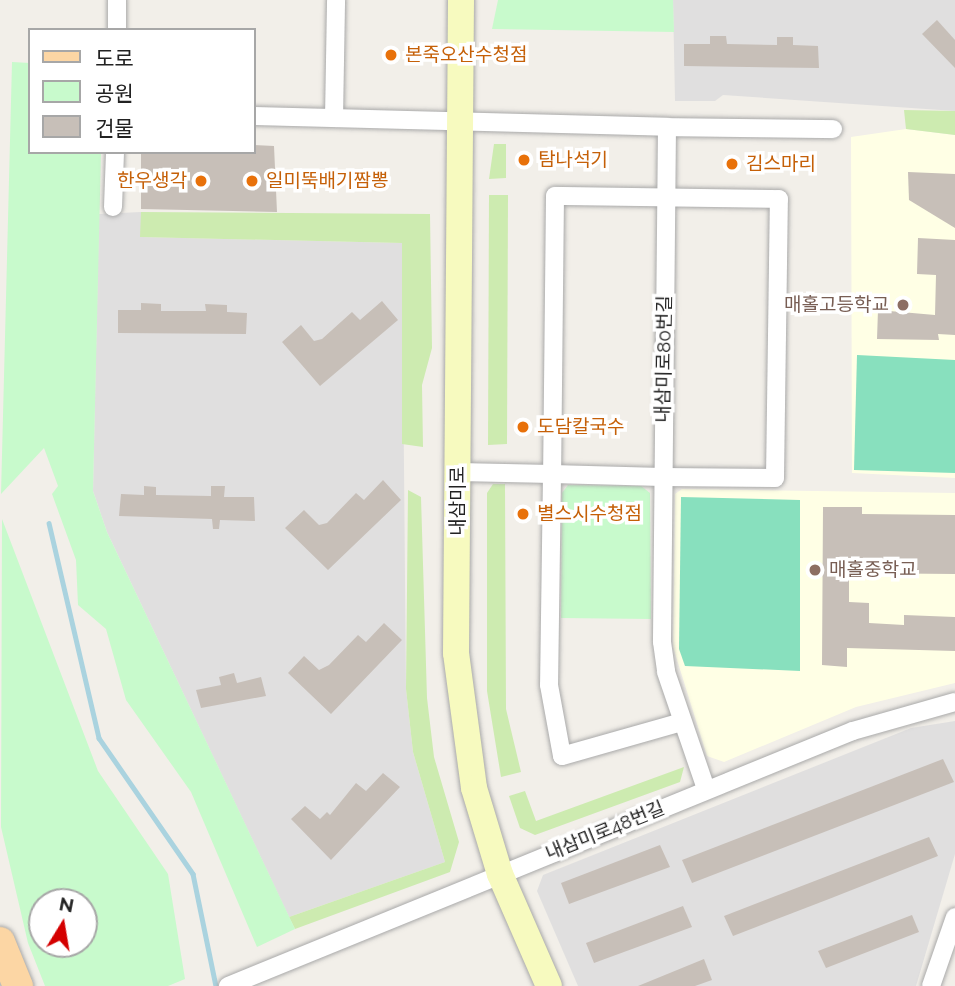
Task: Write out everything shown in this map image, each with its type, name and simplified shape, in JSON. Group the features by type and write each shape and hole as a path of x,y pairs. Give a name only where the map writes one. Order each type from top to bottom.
{"main road":[{"path":"0,942 18,986"}],"street":[{"path":"117,0 117,28"},
{"path":"334,118 336,0"},
{"name":"내삼미로","path":"461,0 456,653 462,718 474,788 500,874 549,986"},
{"path":"256,116 833,129"},
{"name":"내삼미로80번길","path":"667,127 662,477 663,642 682,722 706,789"},
{"path":"113,208 115,154"},
{"path":"458,472 552,474 662,477 775,478 779,199 555,196 552,474 549,685 562,756 682,722"},
{"name":"내삼미로48번길","path":"228,986 706,789 894,716 955,702"},
{"path":"931,986 955,917"}],"shaded area":[{"path":"673,0 955,0 955,111 723,95 715,101 675,101"},
{"name":"매홀고등학교","path":"906,129 955,135 955,478 852,473 851,137"},
{"path":"141,212 141,237 402,243 406,689 413,752 445,862 289,917 107,532 93,491 99,214"},
{"name":"매홀중학교","path":"682,489 955,493 955,683 856,707 724,762 707,756 673,647 675,494"},
{"path":"955,721 955,854 916,986 578,986 537,891 543,875 911,728"}],"green space":[{"path":"498,0 673,0 674,32 492,29"},
{"path":"12,62 28,63 28,154 101,154 93,491 107,532 295,929 257,947 191,792 126,700 106,629 78,605 76,560 52,494 58,486 44,448 1,494"},
{"path":"904,110 955,111 955,135 906,129"},
{"path":"494,144 506,144 506,178 489,179"},
{"path":"489,195 508,195 507,444 488,445"},
{"path":"141,212 430,214 432,348 422,385 423,447 402,444 402,243 140,237"},
{"path":"857,355 955,360 955,473 854,470"},
{"path":"493,484 505,484 506,709 521,772 501,777 487,691 487,493"},
{"path":"568,485 641,486 650,493 651,619 561,618 562,493"},
{"path":"408,490 421,497 427,698 434,757 459,842 450,872 295,929 289,917 445,862 413,752 406,689"},
{"path":"681,497 800,500 800,671 685,666 679,649"},
{"path":"2,519 98,771 168,874 185,979 168,986 45,986 34,958 98,958 98,888 28,888 28,943 1,827"},
{"path":"684,767 680,782 535,835 520,828 509,796 525,791 536,821"}],"building":[{"path":"937,20 955,40 955,68 922,34"},
{"path":"710,36 726,36 727,44 777,45 777,37 793,37 793,45 818,46 819,68 684,66 684,44 710,44"},
{"path":"256,145 274,146 277,212 141,209 141,154 256,154"},
{"path":"908,172 955,174 955,228 909,200"},
{"path":"918,238 955,240 955,335 938,334 939,340 877,339 878,310 935,315 936,275 917,274"},
{"path":"382,301 398,320 320,386 282,342 301,325 314,341 322,339 352,312 360,320"},
{"path":"141,303 161,304 161,311 206,311 205,304 227,305 227,312 247,313 246,334 118,333 118,310 141,310"},
{"path":"383,480 401,500 328,570 285,528 304,510 319,525 327,523 356,493 364,500"},
{"path":"144,486 156,487 156,495 211,496 211,486 225,486 224,497 254,497 255,521 220,520 219,529 213,529 212,519 119,516 121,494 144,495"},
{"path":"823,507 862,507 862,514 955,515 955,574 849,573 849,602 869,603 869,623 904,625 904,615 955,617 955,651 847,648 847,667 822,665"},
{"path":"384,623 402,640 331,714 288,673 304,656 319,670 329,665 358,635 366,642"},
{"path":"234,673 237,683 261,677 266,696 201,708 196,690 221,685 219,677"},
{"path":"943,759 954,782 692,883 682,860"},
{"path":"383,773 400,787 331,860 291,819 305,806 320,819 327,812 330,815 356,783 366,791"},
{"path":"929,837 938,856 733,936 724,916"},
{"path":"660,845 670,867 569,904 561,883"},
{"path":"683,906 692,927 594,963 586,943"},
{"path":"912,915 919,932 826,968 818,951"},
{"path":"704,959 712,980 695,986 638,986"}],"waterway":[{"path":"49,523 99,738 193,874 216,986"}],"place":[{"name":"본죽오산수청점","path":"391,55"},
{"name":"탐나석기","path":"524,160"},
{"name":"김스마리","path":"732,164"},
{"name":"한우생각","path":"201,181"},
{"name":"일미뚝배기짬뽕","path":"252,181"},
{"name":"매홀고등학교","path":"903,305"},
{"name":"도담칼국수","path":"523,427"},
{"name":"별스시수청점","path":"523,514"},
{"name":"매홀중학교","path":"815,570"}]}
